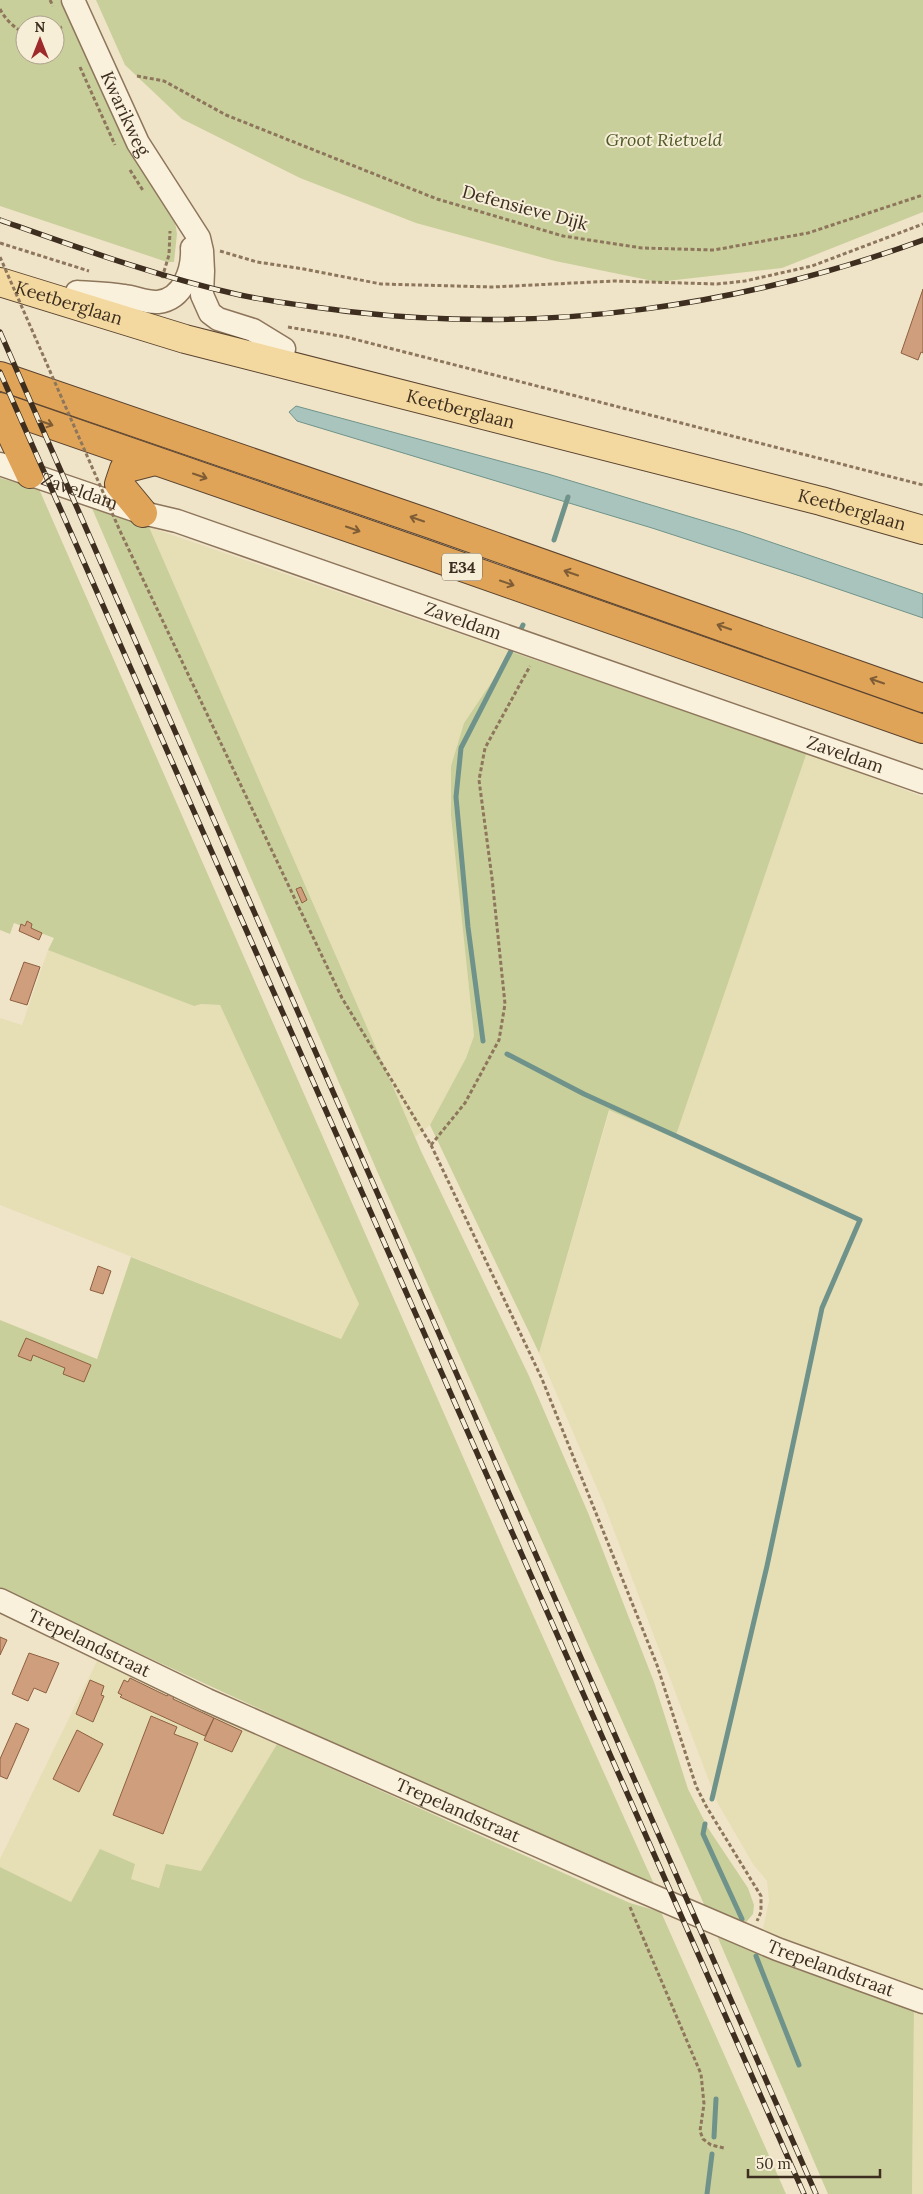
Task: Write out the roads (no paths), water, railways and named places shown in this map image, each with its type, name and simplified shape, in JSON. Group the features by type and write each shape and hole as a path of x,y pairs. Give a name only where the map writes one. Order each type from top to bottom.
{"highway":[{"name":"E34","path":"0,376 412,517 923,698"},
{"name":"E34","path":"0,409 155,461 923,730"},
{"path":"0,409 30,474"},
{"path":"143,513 119,484 124,469 155,461"}],"main road":[{"name":"Keetberglaan","path":"0,267 85,282 923,512"},
{"name":"Keetberglaan","path":"0,282 185,339 821,501 923,530"}],"street":[{"name":"Kwarikweg","path":"73,0 138,143 188,221 201,245 202,295 210,313 218,320 282,337"},
{"name":"Kwarikweg","path":"85,282 124,296 158,302 169,299 180,289 191,266 192,235 188,221"},
{"name":"Zaveldam","path":"0,464 143,513 177,521 923,782"},
{"name":"Trepelandstraat","path":"0,1600 207,1700 632,1887 750,1938 838,1973 923,2002"}],"water":[{"path":"296,406 548,474 741,532 923,594 923,618 652,528 297,421 289,412"}],"waterway":[{"path":"554,540 568,497"},
{"path":"520,631 523,625"},
{"path":"483,1041 468,927 456,797 461,748 512,649"},
{"path":"507,1054 584,1094 860,1220 822,1308 767,1566 712,1799"},
{"path":"705,1824 703,1834 742,1919"},
{"path":"756,1956 799,2065"},
{"path":"714,2137 716,2099"},
{"path":"707,2194 712,2154"}],"railway":[{"path":"0,220 149,271 209,288 282,303 353,312 426,318 570,317 642,309 713,298 784,283 854,263 923,240"},
{"path":"0,332 816,2194"},
{"path":"0,372 804,2194"}],"park label":[{"name":"Groot Rietveld","path":"664,140"}]}
